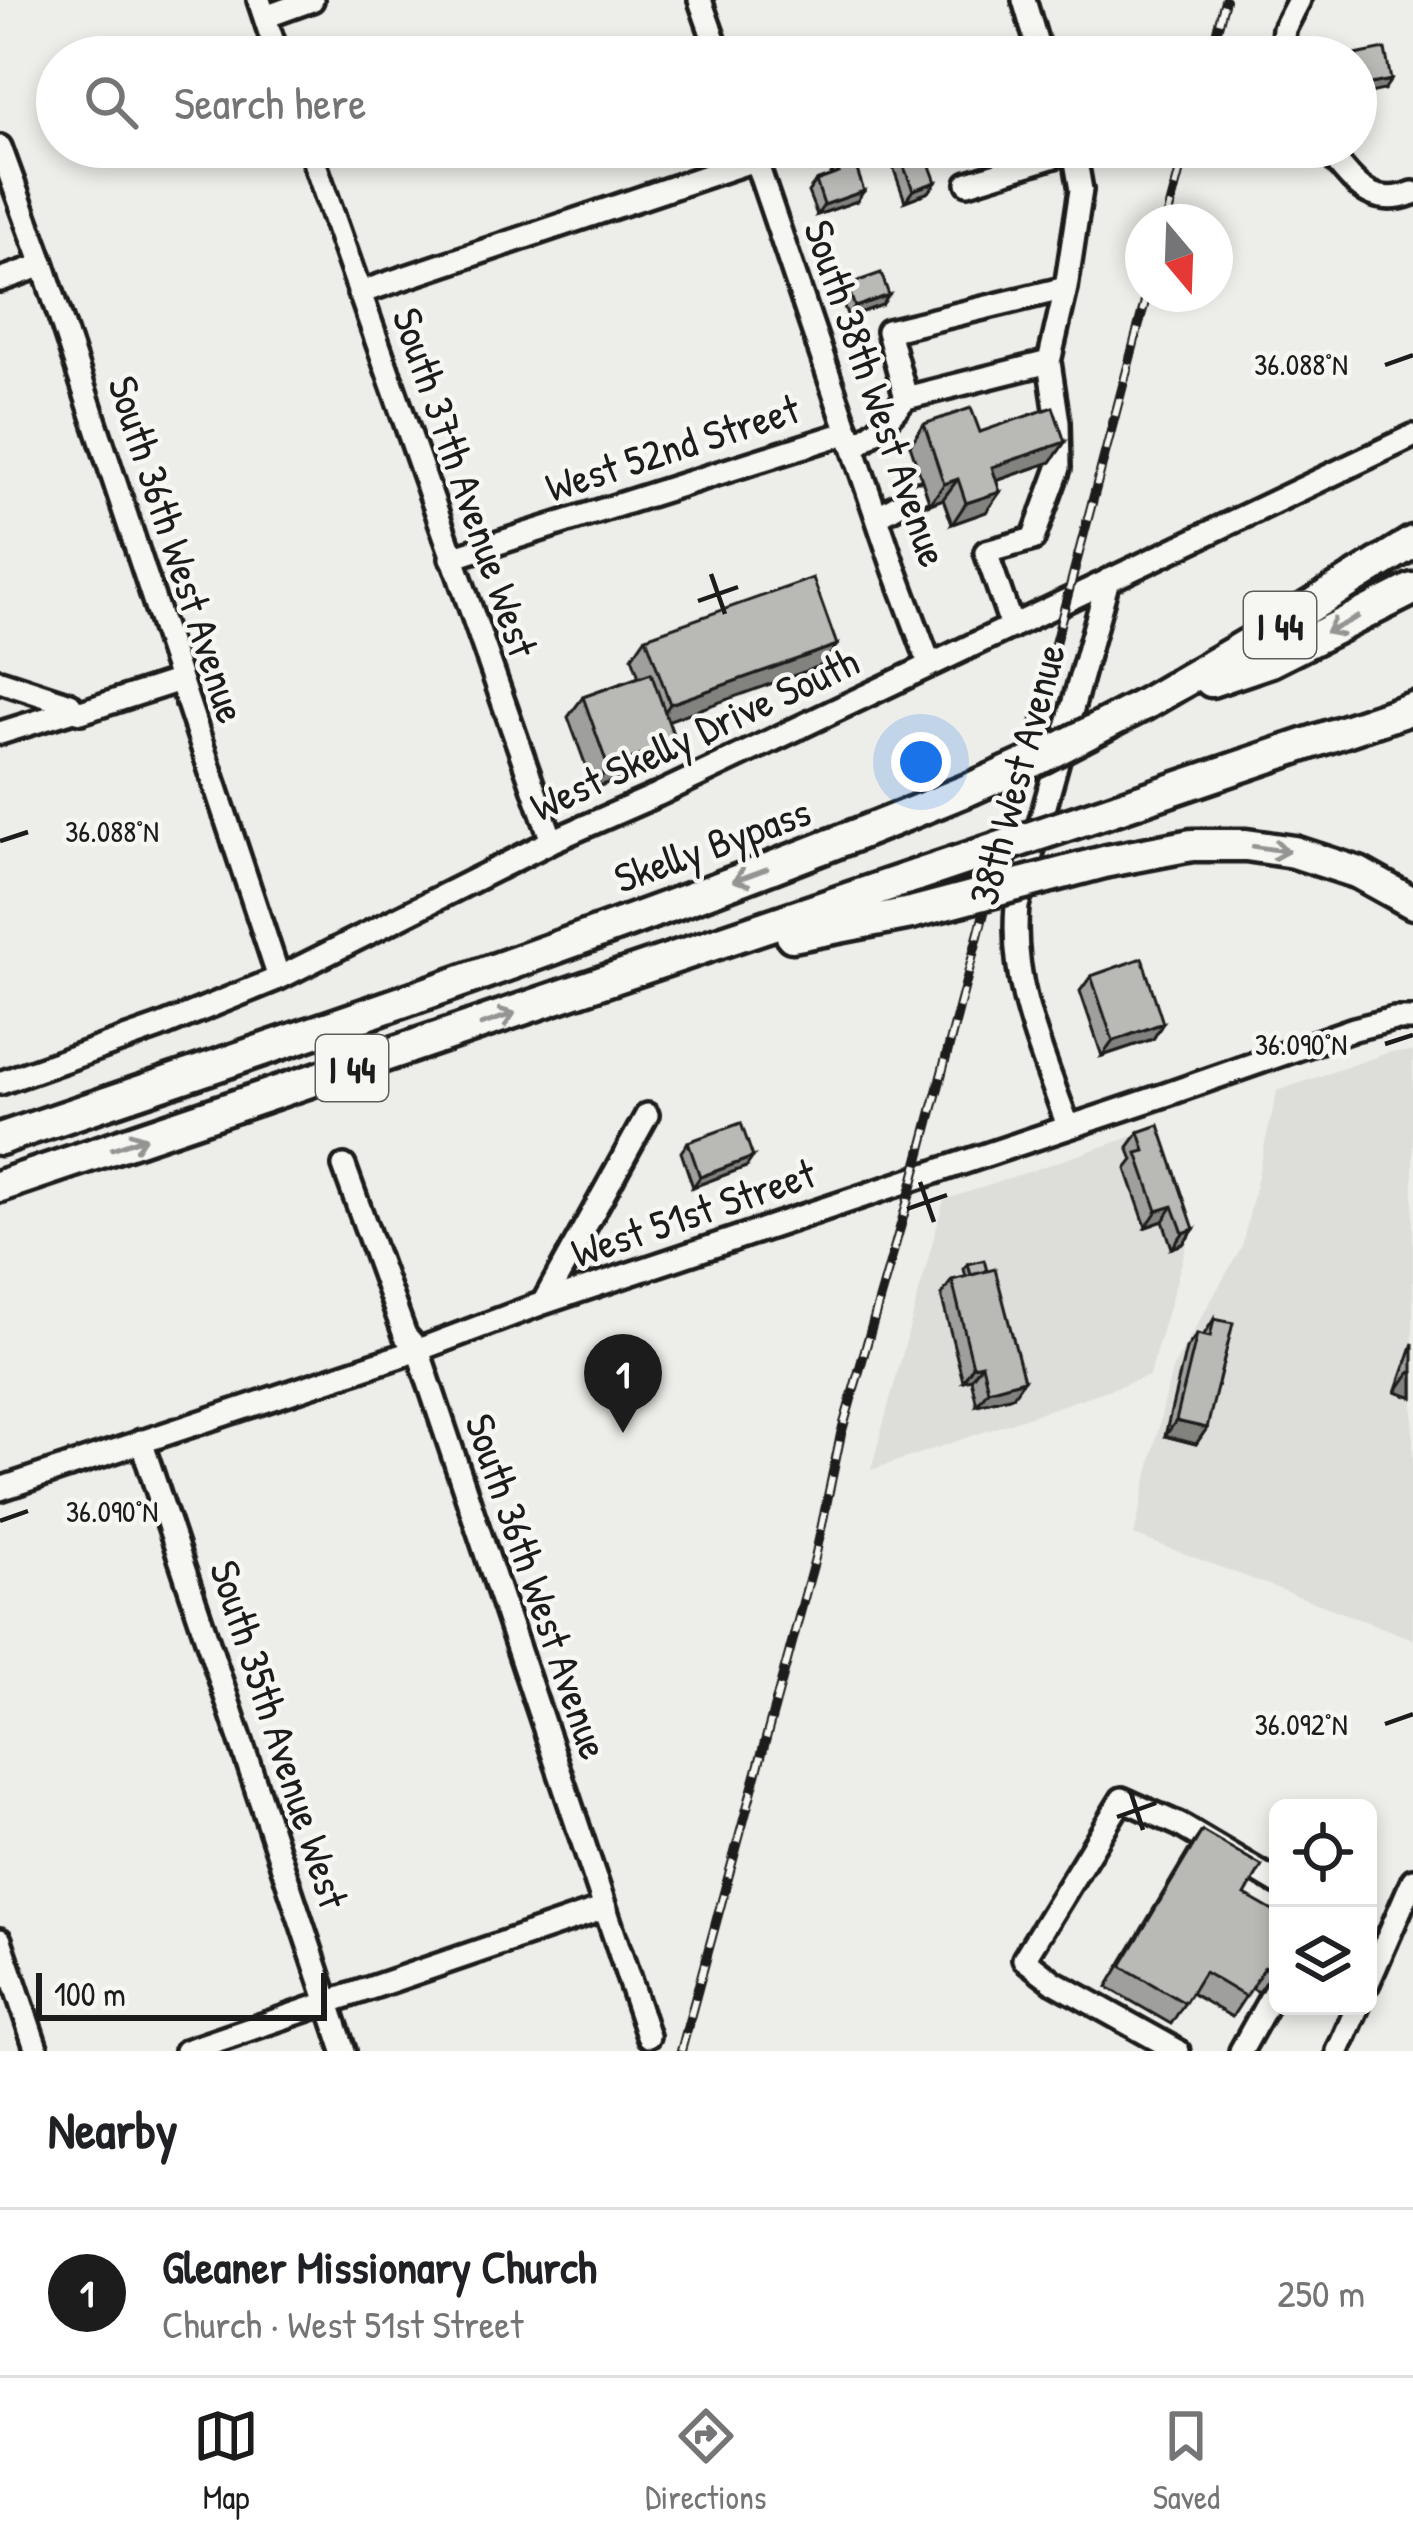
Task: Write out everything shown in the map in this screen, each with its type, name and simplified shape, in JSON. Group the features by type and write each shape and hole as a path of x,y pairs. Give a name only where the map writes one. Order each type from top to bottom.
{"highway":[{"name":"Skelly Bypass","path":"0,1139 617,924 860,835 970,789 1145,704 1413,542"},
{"path":"1145,704 1270,661 1413,590"},
{"name":"I 44","path":"6,1186 1413,708"},
{"path":"1331,736 1413,722"},
{"path":"686,956 911,913 1108,861 1192,845 1278,850 1360,873 1413,903"}],"street":[{"path":"262,8 312,0"},
{"path":"700,0 713,36"},
{"path":"1024,0 1035,36"},
{"path":"1283,36 1299,0"},
{"name":"South 36th West Avenue","path":"0,147 279,977"},
{"name":"South 37th Avenue West","path":"316,168 552,842"},
{"path":"359,293 713,168"},
{"name":"South 38th West Avenue","path":"758,168 930,665"},
{"path":"968,183 1016,168"},
{"path":"1012,627 986,552 1033,539 1059,468 1049,362 1081,190 1077,168"},
{"path":"1343,168 1364,191 1379,197 1413,193"},
{"path":"0,280 43,265"},
{"path":"906,398 888,331 1066,288"},
{"path":"852,440 878,429 906,398 1049,362"},
{"name":"West Skelly Drive South","path":"0,1083 159,1027 279,977 552,842 1413,436"},
{"name":"West 52nd Street","path":"451,558 852,440"},
{"path":"877,517 919,494"},
{"name":"38th West Avenue","path":"1068,1126 1020,983 1014,940 1017,906 1108,580"},
{"path":"0,733 180,680"},
{"path":"0,681 70,704 74,710"},
{"name":"West 51st Street","path":"0,1490 1354,1029 1413,1019"},
{"path":"543,1303 647,1115"},
{"name":"South 36th West Avenue","path":"344,1166 405,1335 418,1350 648,2036"},
{"name":"South 35th Avenue West","path":"142,1441 344,2051"},
{"path":"1178,2051 1054,1982 1024,1959 1122,1799 1180,1825 1269,1878"},
{"path":"1377,1937 1413,1880"},
{"path":"186,2051 605,1908"},
{"path":"0,1940 37,2051"},
{"path":"1241,2051 1269,2001"},
{"path":"1338,2051 1354,2015"}],"shaded area":[{"path":"1390,1052 1413,1052 1413,1639 1134,1535 1172,1369 1242,1246 1277,1091"},
{"path":"1149,1131 1187,1244 1149,1376 871,1470 944,1200"}],"building":[{"path":"1385,49 1391,80 1377,83 1377,51"},
{"path":"836,168 856,168 864,191 824,205 816,181 839,173"},
{"path":"904,168 931,168 936,182 913,190"},
{"path":"881,273 889,295 855,307 847,285"},
{"path":"1053,407 1065,442 992,467 1000,492 966,503 958,479 944,484 924,424 971,408 980,432"},
{"path":"813,578 837,645 670,704 646,637"},
{"path":"651,673 676,743 608,767 583,697"},
{"path":"1142,958 1163,1023 1113,1041 1091,976"},
{"path":"741,1123 753,1157 700,1177 688,1142"},
{"path":"1159,1125 1194,1229 1183,1233 1173,1206 1157,1211 1137,1153 1145,1151 1139,1132"},
{"path":"984,1260 987,1271 971,1275 968,1264"},
{"path":"995,1269 1024,1380 988,1390 982,1364 973,1366 952,1280"},
{"path":"1214,1319 1233,1323 1207,1428 1176,1421 1197,1334 1210,1337"},
{"path":"1202,1831 1262,1866 1245,1895 1269,1909 1269,1970 1264,1967 1246,1997 1204,1972 1185,2003 1121,1966"}],"railway":[{"path":"1216,36 1225,0"},
{"path":"1171,204 1180,168"},
{"path":"681,2051 1142,312"}],"place":[{"name":"Gleaner Missionary Church","path":"623,1433"}]}
